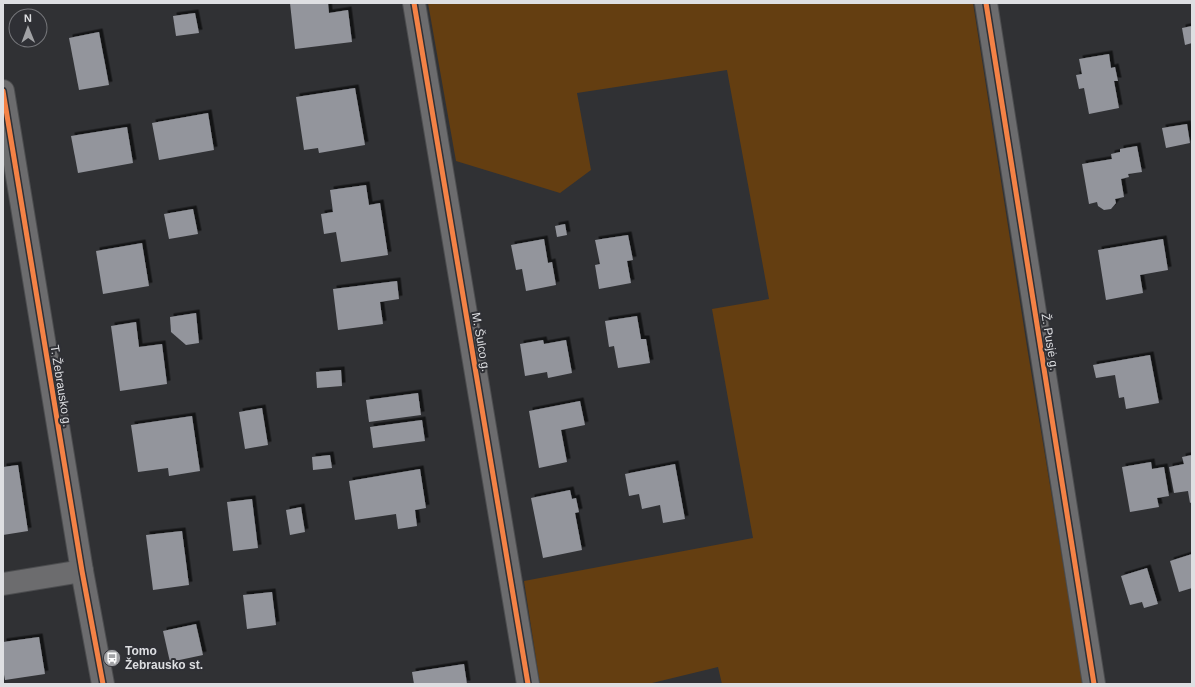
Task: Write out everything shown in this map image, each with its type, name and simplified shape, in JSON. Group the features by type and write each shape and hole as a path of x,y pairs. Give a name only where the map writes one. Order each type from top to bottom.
{"street":[{"name":"M. Šulco g.","path":"414,3 528,684"},
{"name":"Ž. Pusjė g.","path":"986,3 1094,684"},
{"name":"T. Žebrausko g.","path":"3,91 9,167 103,684"},
{"path":"3,584 82,570"}],"shaded area":[{"path":"428,3 973,3 1027,347 1083,684 722,684 718,667 648,684 540,684 524,581 753,538 712,309 769,299 727,70 577,93 591,170 560,193 456,161"}],"building":[{"path":"290,3 328,3 329,13 348,10 352,42 295,49"},
{"path":"195,13 199,33 176,36 173,16"},
{"path":"1192,26 1192,43 1185,45 1182,28"},
{"path":"99,32 109,85 79,90 69,38"},
{"path":"1109,54 1111,68 1115,67 1118,81 1114,81 1119,108 1089,114 1084,88 1079,89 1076,75 1082,74 1079,59"},
{"path":"355,88 365,145 319,153 318,148 304,150 296,97"},
{"path":"208,113 214,150 159,160 152,123"},
{"path":"1187,124 1190,143 1166,148 1162,128"},
{"path":"127,127 133,163 78,173 71,136"},
{"path":"1137,146 1142,172 1128,174 1129,177 1121,179 1124,197 1115,199 1116,203 1111,209 1104,210 1098,206 1097,202 1089,204 1082,164 1112,159 1111,154 1120,152 1120,149"},
{"path":"366,185 369,205 380,203 388,255 341,262 336,232 324,234 321,214 333,212 330,190"},
{"path":"193,209 198,234 169,239 164,214"},
{"path":"565,224 567,235 557,237 555,226"},
{"path":"628,235 633,260 627,261 631,283 599,289 595,265 600,264 595,240"},
{"path":"544,239 548,263 552,262 556,285 526,291 522,269 516,270 511,245"},
{"path":"1163,239 1168,270 1140,275 1143,293 1106,300 1098,250"},
{"path":"142,243 149,286 103,294 96,251"},
{"path":"397,281 399,299 380,302 383,324 338,330 333,289"},
{"path":"196,313 199,343 186,345 171,332 170,317"},
{"path":"637,316 641,339 646,339 650,363 618,368 614,346 609,347 605,321"},
{"path":"136,322 139,347 162,344 167,384 120,391 111,326"},
{"path":"543,340 544,344 566,340 572,373 548,378 547,372 525,376 520,344"},
{"path":"1150,355 1159,403 1126,409 1124,397 1119,398 1115,375 1096,378 1093,365"},
{"path":"341,370 342,386 317,388 316,372"},
{"path":"418,393 421,415 369,422 366,400"},
{"path":"580,401 585,425 561,430 567,462 539,468 529,411"},
{"path":"262,408 268,445 245,449 239,412"},
{"path":"192,416 200,471 169,476 168,468 138,472 131,425"},
{"path":"422,420 425,441 373,448 370,427"},
{"path":"330,455 332,468 313,470 312,457"},
{"path":"1192,455 1192,502 1190,503 1188,491 1174,493 1169,467 1184,464 1182,457"},
{"path":"1151,462 1152,469 1164,467 1169,496 1157,498 1159,507 1130,512 1122,467"},
{"path":"675,464 685,519 663,523 660,505 642,509 639,494 629,496 625,474"},
{"path":"18,465 28,531 3,535 3,467"},
{"path":"420,469 426,508 415,510 417,526 398,529 396,514 355,520 349,481"},
{"path":"570,490 572,499 576,498 579,512 575,513 582,550 543,558 531,498"},
{"path":"252,499 258,548 233,551 227,502"},
{"path":"301,507 305,532 290,535 286,510"},
{"path":"182,531 189,585 153,590 146,535"},
{"path":"1192,554 1192,588 1179,592 1170,561"},
{"path":"1147,568 1158,604 1144,608 1142,602 1130,605 1121,576"},
{"path":"272,592 276,625 247,629 243,595"},
{"path":"196,624 203,655 170,662 163,631"},
{"path":"39,637 45,674 5,680 3,669 3,642"},
{"path":"464,664 467,684 414,684 412,672"}],"cycle path":[{"path":"414,3 528,684"},
{"path":"986,3 1094,684"},
{"path":"3,91 82,571 103,684"}],"place":[{"name":"Tomo Žebrausko st.","path":"112,658"}]}
